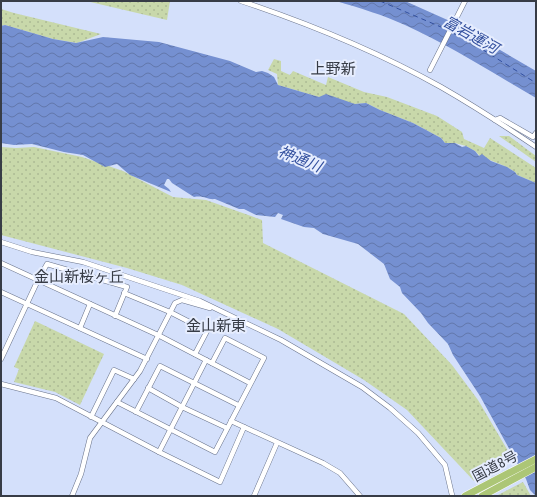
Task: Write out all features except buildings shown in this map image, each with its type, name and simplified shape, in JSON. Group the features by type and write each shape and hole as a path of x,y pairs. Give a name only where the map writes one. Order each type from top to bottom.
{"highway":[{"name":"国道8号","path":"467,495 536,458"},
{"name":"国道8号","path":"482,496 536,468"}],"street":[{"path":"241,1 292,18 377,54 441,87 536,147"},
{"path":"430,70 465,1"},
{"path":"495,120 500,118 535,136"},
{"path":"1,242 32,252 83,262 200,301 280,340 362,387 390,408 418,433 445,465 452,496"},
{"path":"1,263 158,335 250,383"},
{"path":"1,359 47,264 127,287 115,316"},
{"path":"1,292 147,359"},
{"path":"124,293 170,312 207,331 195,354"},
{"path":"72,496 81,474 90,438 134,380 147,359 175,303 182,300 209,308 214,307"},
{"path":"80,328 90,304"},
{"path":"117,402 215,452 238,405 264,358 225,338 212,363"},
{"path":"1,342 7,345"},
{"path":"159,452 206,360"},
{"path":"136,412 160,366 238,405"},
{"path":"91,417 114,370 134,380"},
{"path":"1,384 52,396 102,423 220,482 244,427"},
{"path":"148,388 182,407 227,428"},
{"path":"230,421 323,463 340,473 360,496"},
{"path":"254,496 277,443"}],"green space":[{"path":"86,1 170,1 167,20"},
{"path":"1,9 101,34 77,43 53,39 5,25 1,26"},
{"path":"274,59 281,61 281,71 290,75 293,71 326,85 328,77 364,92 387,97 437,116 462,132 464,139 484,148 490,138 536,168 536,183 517,175 507,167 480,156 466,146 455,143 445,143 441,138 413,123 366,103 355,104 319,97 278,85 277,74 268,70"},
{"path":"499,136 509,136 536,156 536,162"},
{"path":"1,147 34,147 82,157 123,171 173,197 206,200 262,220 263,243 404,314 452,365 478,400 514,461 474,481 407,410 364,380 278,329 182,285 127,268 1,235"},
{"path":"35,321 104,354 80,405 55,392 14,382 19,369 14,367"},
{"path":"523,482 531,496 496,496"}],"water":[{"name":"富岩運河","path":"336,1 405,1 452,22 536,71 536,98 472,60 422,33 388,18"},
{"name":"神通川","path":"5,25 53,39 76,43 103,37 159,42 230,61 256,72 262,71 268,73 274,77 278,85 319,97 326,94 355,104 366,103 413,123 441,138 445,143 455,143 462,147 466,146 475,151 479,156 482,154 491,161 507,167 517,175 536,183 536,496 530,490 526,479 480,396 453,355 448,344 402,293 400,287 390,279 384,264 358,244 323,234 314,228 304,227 281,219 283,215 278,213 275,217 256,215 244,209 239,209 215,199 194,197 167,179 164,185 171,192 130,175 117,164 105,167 83,155 32,144 14,145 1,143 1,26"}],"ferry route":[{"path":"380,1 448,30"},
{"path":"451,32 472,43 536,83"}],"district":[{"name":"上野新","path":"333,69"},
{"name":"金山新桜ヶ丘","path":"79,277"},
{"name":"金山新東","path":"216,326"}]}
